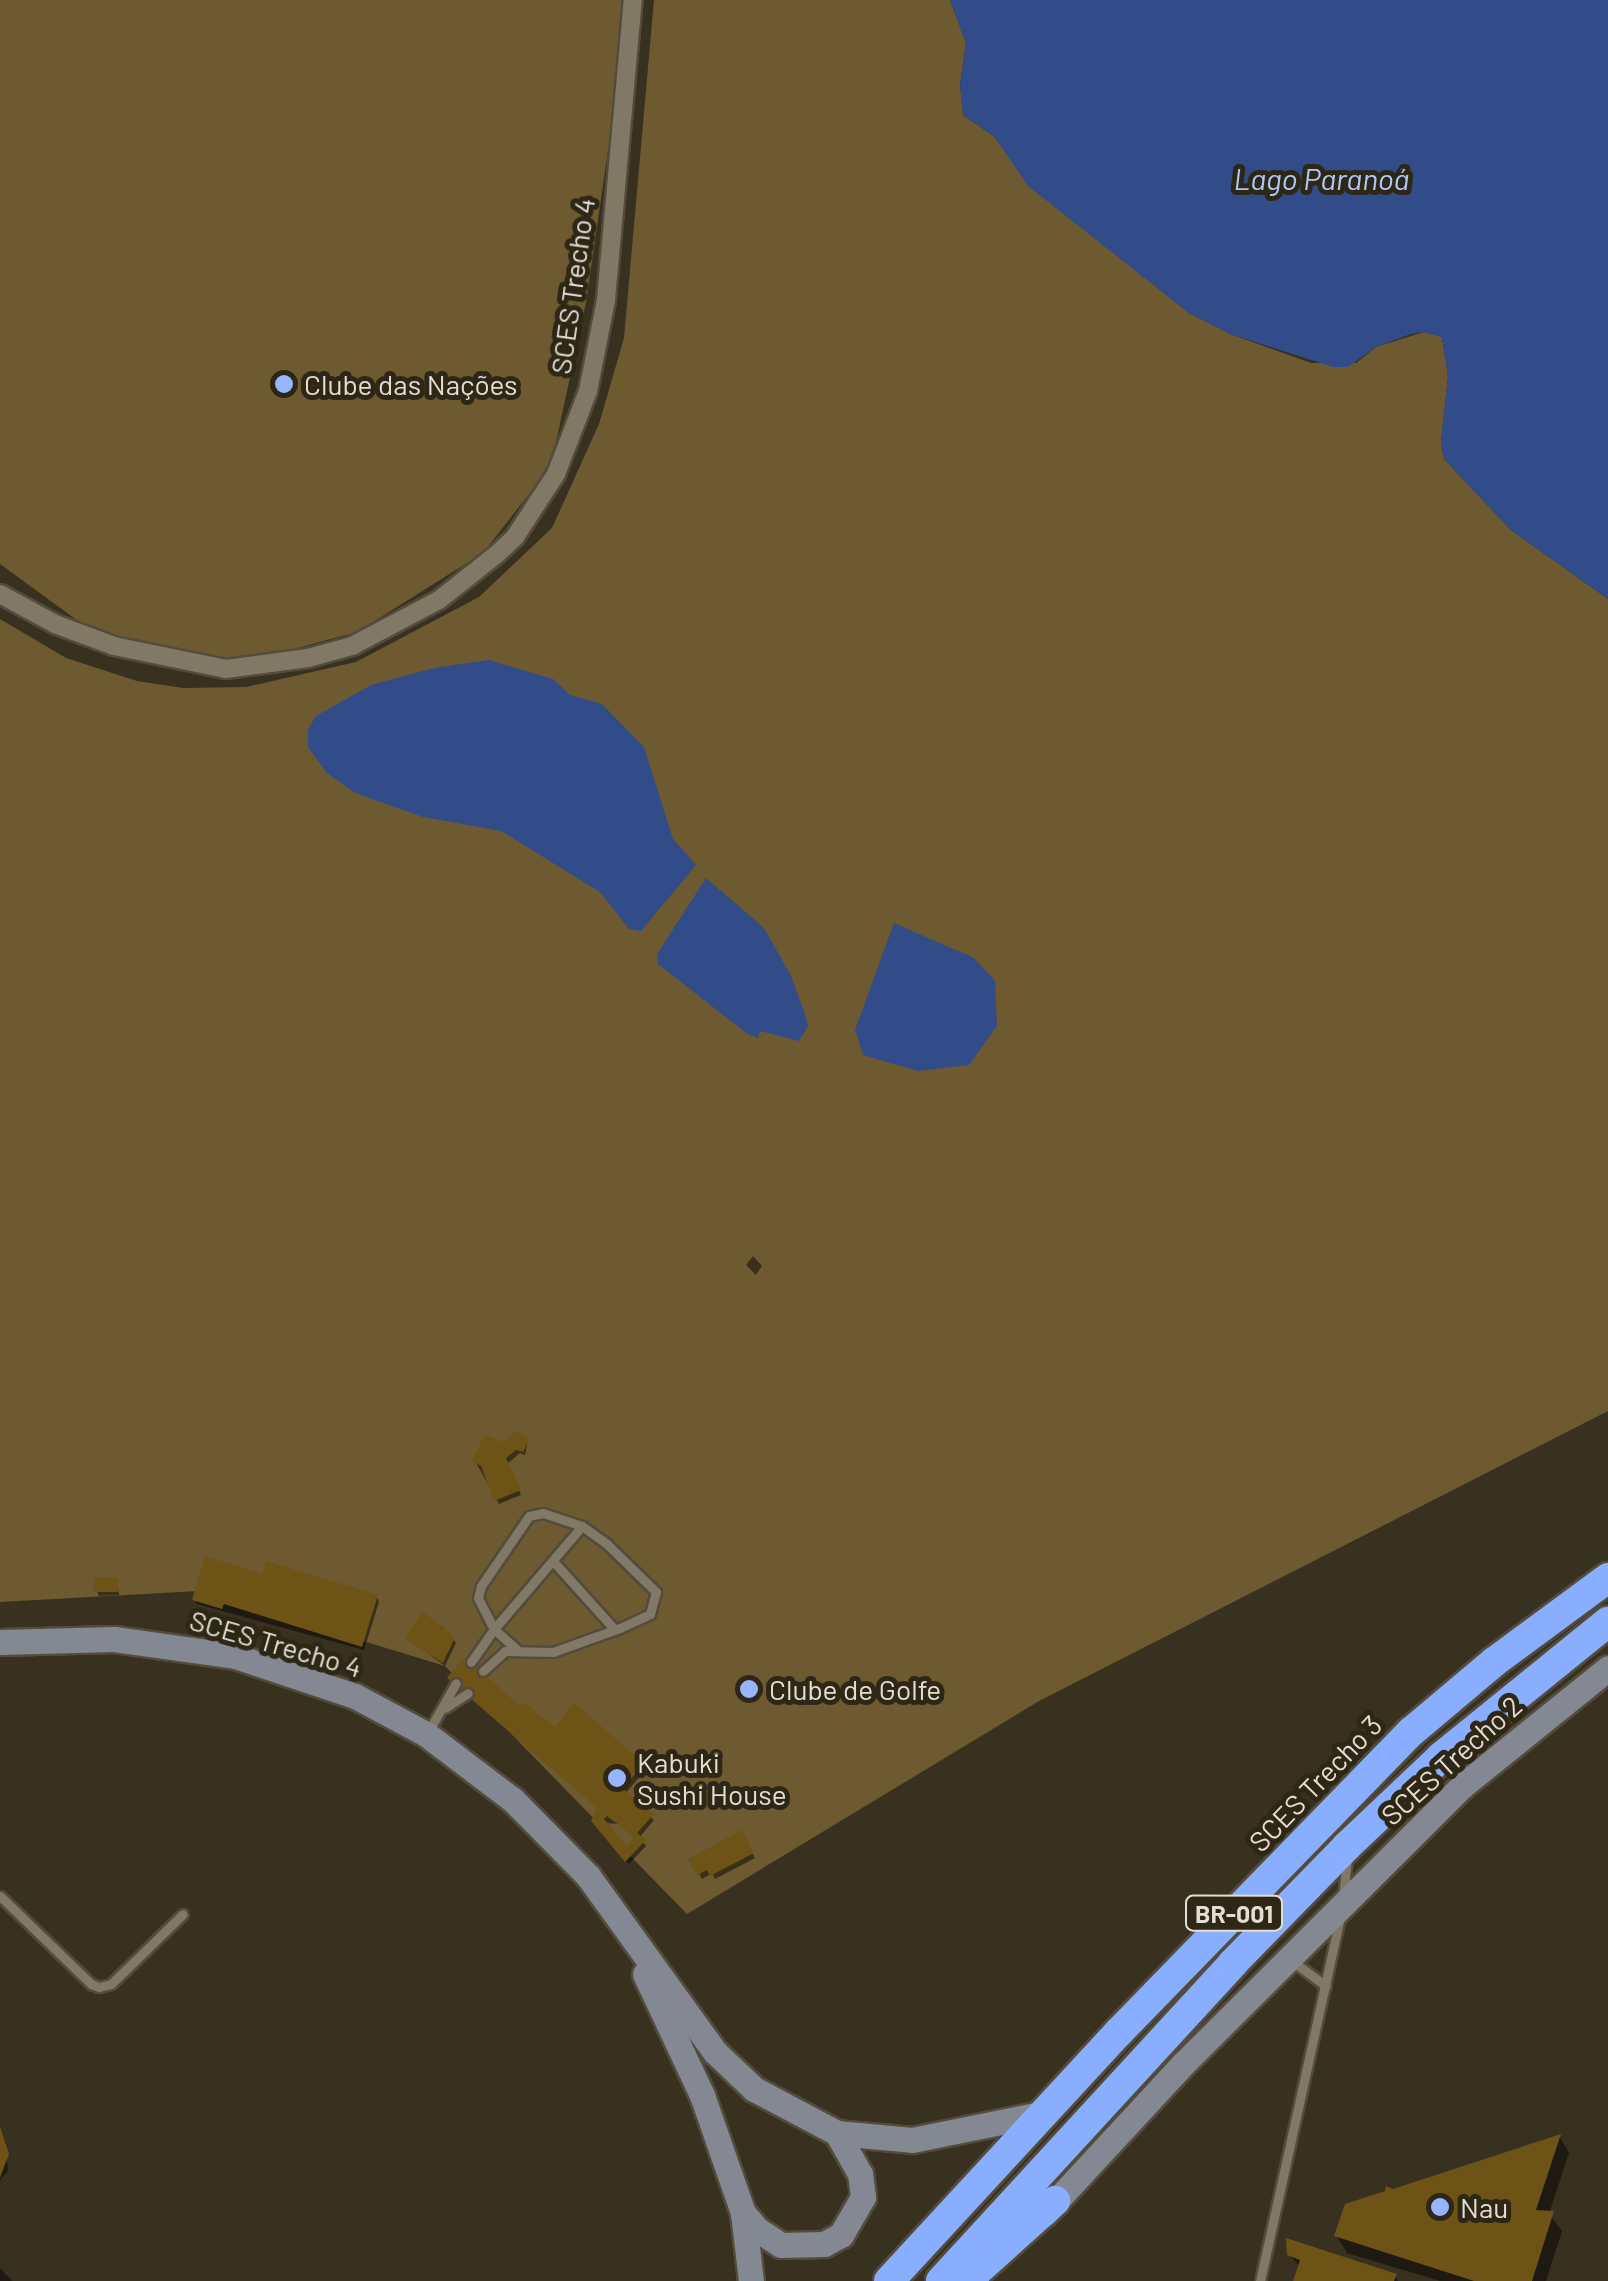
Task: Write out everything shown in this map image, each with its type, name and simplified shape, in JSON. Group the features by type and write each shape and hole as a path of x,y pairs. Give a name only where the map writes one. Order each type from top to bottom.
{"highway":[{"name":"SCES Trecho 3","path":"889,2281 1411,1732 1494,1662 1608,1578"},
{"name":"BR-001","path":"941,2281 1233,1963 1347,1846 1440,1757 1608,1622"},
{"path":"966,2281 1054,2202"}],"street":[{"name":"SCES Trecho 4","path":"0,594 54,624 114,646 226,669 308,658 361,642 439,600 497,554 515,537 556,474 588,391 606,300 632,0"},
{"name":"SCES Trecho 4","path":"0,1642 114,1639 235,1656 355,1696 426,1734 513,1800 555,1840 588,1876 716,2052 754,2089 837,2133 912,2140 1045,2113"},
{"name":"SCES Trecho 2","path":"988,2281 1054,2202 1341,1904 1462,1786 1608,1668"},
{"name":"SCES Trecho 4","path":"625,1928 702,2095 744,2212 750,2281"},
{"path":"744,2212 758,2230 781,2245 808,2247 841,2235 863,2197 860,2174 837,2133"}],"lane":[{"path":"483,1671 495,1656 516,1649 552,1652 615,1630 650,1614 656,1592 607,1544 582,1526 543,1514 524,1519 480,1586 479,1608 516,1649"},
{"path":"472,1662 494,1629 582,1526"},
{"path":"554,1562 615,1630"},
{"path":"426,1734 456,1683"},
{"path":"444,1708 468,1693"},
{"path":"1260,2281 1326,1986 1347,1846"},
{"path":"0,1896 91,1984 99,1986 112,1984 183,1914"},
{"path":"1287,1959 1307,1968 1326,1986"}],"shaded area":[{"name":"Clube das Nações","path":"0,0 630,0 586,302 551,466 483,553 357,632 227,667 100,637 0,564"},
{"path":"654,0 950,0 966,43 960,84 963,115 995,137 1029,186 1189,313 1230,334 1311,363 1356,363 1376,347 1424,332 1442,337 1448,376 1441,442 1444,459 1511,530 1608,599 1608,1411 1039,1701 687,1914 445,1666 199,1591 0,1602 0,619 66,658 137,681 183,688 246,687 356,662 479,597 552,528 599,424 624,338"}],"water":[{"name":"Lago Paranoá","path":"950,0 1608,0 1608,599 1511,530 1444,459 1441,442 1448,376 1442,337 1424,332 1411,334 1376,347 1348,367 1333,367 1230,334 1189,313 1028,186 995,137 963,115 960,84 966,43"},
{"path":"489,660 553,679 570,695 602,704 644,747 673,839 696,865 641,931 629,929 600,892 501,831 423,817 355,793 327,773 308,747 308,729 316,716 371,685 434,668"},
{"path":"706,878 764,928 791,976 805,1014 808,1026 799,1041 760,1031 758,1038 746,1033 658,964 657,954"},
{"path":"894,923 974,958 995,981 997,1026 969,1065 918,1071 863,1055 855,1030"}],"building":[{"path":"516,1431 530,1438 523,1452 516,1450 506,1458 521,1490 494,1501 481,1466 472,1461 485,1434 502,1442"},
{"path":"205,1556 262,1574 266,1561 378,1595 362,1647 224,1604 222,1609 192,1600"},
{"path":"94,1577 118,1577 118,1592 94,1592"},
{"path":"422,1611 455,1637 443,1663 406,1639"},
{"path":"464,1657 520,1706 523,1702 555,1727 574,1703 644,1763 623,1789 654,1814 637,1833 646,1840 625,1862 591,1821 597,1808 447,1678","holes":["607,1816 635,1837 627,1846 604,1819"]},
{"path":"742,1830 754,1853 710,1876 707,1870 697,1875 688,1859"},
{"path":"0,2127 9,2154 0,2178"},
{"name":"Nau","path":"1561,2134 1536,2210 1554,2211 1532,2281 1474,2281 1334,2236 1345,2204 1385,2191 1386,2186 1393,2189"},
{"path":"1286,2238 1397,2274 1394,2281 1293,2281 1300,2260 1287,2255"}],"place":[{"name":"Clube das Nações","path":"284,384"},
{"name":"Clube de Golfe","path":"749,1689"},
{"name":"Kabuki Sushi House","path":"617,1778"},
{"name":"Nau","path":"1440,2207"}]}
